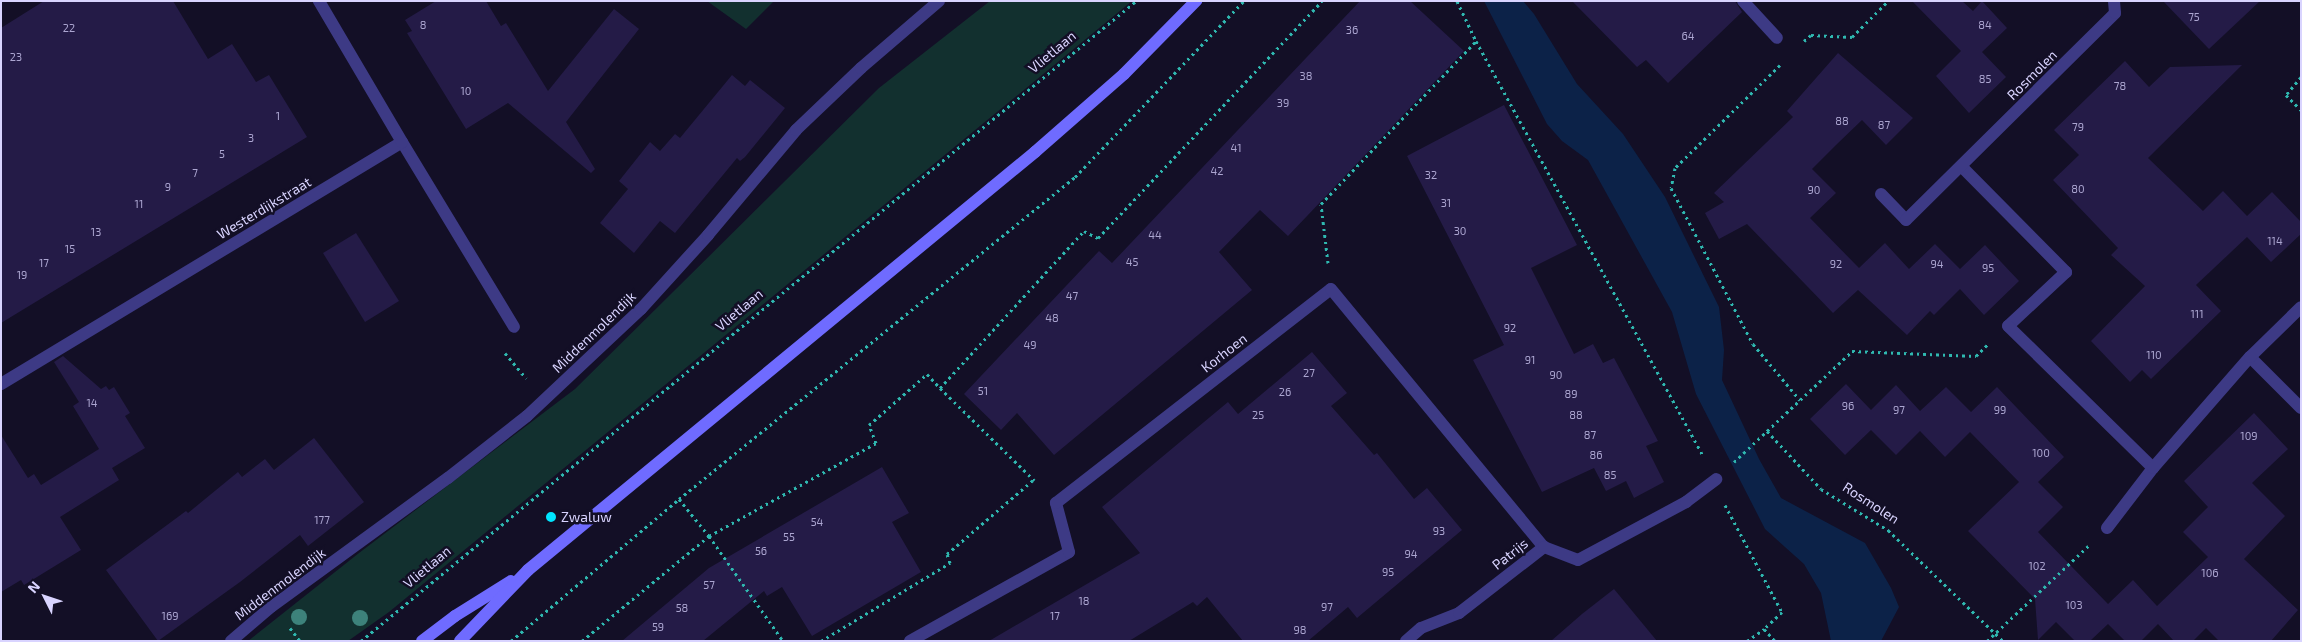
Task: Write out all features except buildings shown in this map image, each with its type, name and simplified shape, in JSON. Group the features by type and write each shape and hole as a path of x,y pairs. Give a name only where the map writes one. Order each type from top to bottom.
{"street":[{"path":"319,1 514,327"},
{"name":"Middenmolendijk","path":"231,641 272,607 448,478 527,416 640,309 708,235 796,130 861,68 939,1"},
{"path":"460,641 528,570 1042,146 1124,74 1196,1"},
{"path":"1742,1 1777,38"},
{"name":"Rosmolen","path":"1881,194 1906,220 2115,13 2114,1"},
{"name":"Westerdijkstraat","path":"1,384 402,142"},
{"path":"1962,166 2066,272 2008,326 2153,468"},
{"path":"1331,289 1544,546"},
{"name":"Korhoen","path":"1056,503 1331,289"},
{"path":"2107,528 2153,468 2250,357 2301,307"},
{"path":"2250,357 2301,408"},
{"name":"Patrijs","path":"1406,641 1421,628 1460,613 1544,546 1578,560 1686,502 1716,479"},
{"path":"910,641 1069,552 1056,503"},
{"path":"422,641 455,616 528,570"}],"path":[{"name":"Vlietlaan","path":"361,641 1136,1"},
{"path":"511,641 680,499 1075,177 1244,1"},
{"path":"940,388 1084,231 1098,238 1322,1"},
{"path":"1457,1 1476,41 1716,479 1723,501 1782,612 1764,629 1747,641"},
{"path":"1798,47 1811,35 1852,37 1888,1"},
{"path":"1331,289 1321,204 1476,41"},
{"path":"1786,60 1675,168 1671,188 1753,344 1800,400"},
{"path":"2301,77 2286,95 2301,110"},
{"path":"1729,467 1852,351 1976,356 2008,326"},
{"path":"502,350 532,385"},
{"path":"582,641 709,536 876,444 869,425 927,374 1056,503"},
{"name":"Rosmolen","path":"1767,431 1822,489 1888,530 2003,641"},
{"path":"821,641 950,563 947,554 1033,480"},
{"path":"680,499 709,536 783,641"},
{"path":"1988,641 2107,528"},
{"path":"1764,629 1775,641"}],"green space":[{"path":"707,1 774,1 746,29"},
{"path":"990,1 1132,1 389,612 348,641 248,641 359,553 575,389 879,88"}],"water":[{"path":"1484,1 1523,1 1534,14 1577,84 1623,134 1665,197 1719,307 1724,350 1722,380 1759,459 1781,498 1865,543 1891,588 1899,607 1881,641 1831,641 1821,593 1804,564 1765,529 1696,394 1672,312 1588,160 1562,141 1547,124"}],"place":[{"name":"Zwaluw","path":"551,517"}]}
